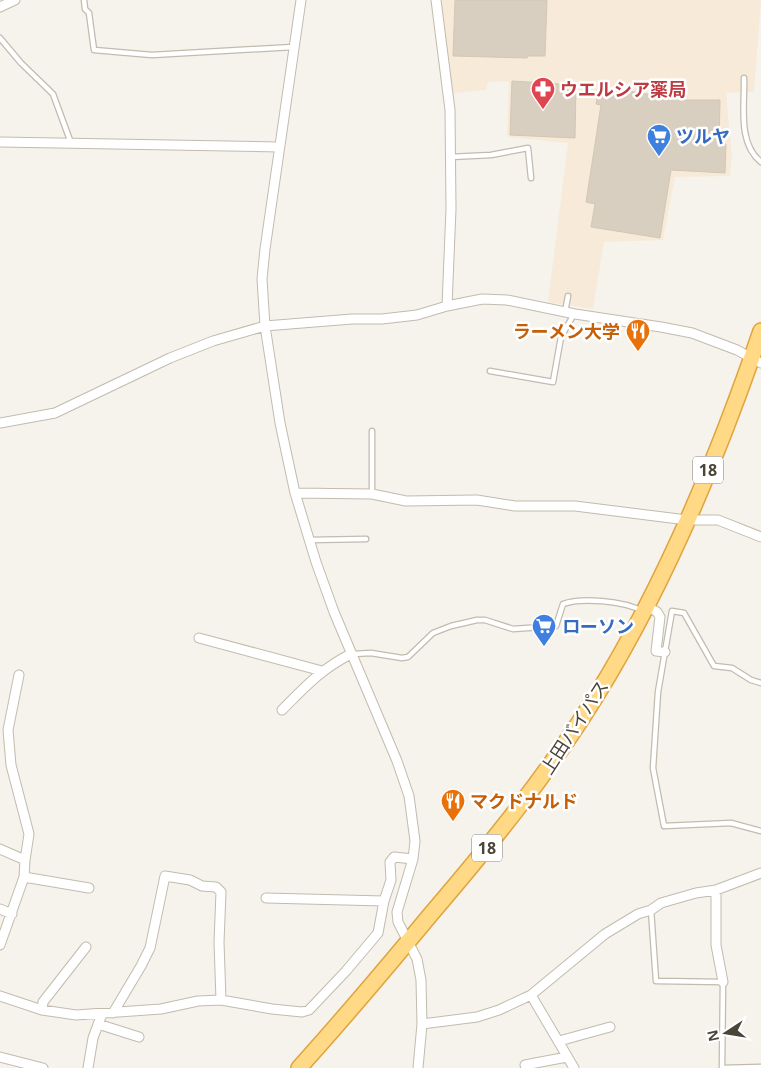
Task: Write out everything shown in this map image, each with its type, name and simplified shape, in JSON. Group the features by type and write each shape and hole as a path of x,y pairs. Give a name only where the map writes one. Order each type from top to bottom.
{"highway":[{"name":"上田バイパス","path":"303,1067 509,821 596,696 646,609 687,520 756,361 761,331"}],"street":[{"path":"0,7 15,0"},
{"path":"301,0 279,147 262,280 265,326 280,423 295,493 309,540 334,612 378,715 406,787 414,823 414,859 397,912 398,922 419,967 421,980 422,1024 418,1068"},
{"path":"436,0 450,110 451,209 447,306"},
{"path":"0,142 279,147"},
{"path":"0,423 55,413 170,358 213,341 265,326 352,319 382,320 417,315 447,306 482,299 507,300 570,313 692,333 756,361"},
{"path":"295,493 372,494 406,501 477,500 515,506 575,506 687,520 718,520 761,537"},
{"path":"646,609 657,612 660,617 656,651 666,652"},
{"path":"199,638 322,671"},
{"path":"282,710 322,671 351,654"},
{"path":"0,945 24,876 29,834 11,765 8,730 19,676"},
{"path":"0,849 25,860"},
{"path":"0,996 42,1010 76,1015 161,1009 198,1001 220,1000 272,1009 302,1012 310,1010 378,933 384,901 391,880 390,862 394,857 414,859"},
{"path":"422,1024 477,1017 498,1010 531,995 606,934 638,914 651,910 661,903 696,893 716,890 761,873"},
{"path":"24,876 89,888"},
{"path":"113,1013 150,948 165,876 190,880 202,886 216,887 221,892 219,942 220,1000"},
{"path":"716,890 716,945 723,982"},
{"path":"266,898 384,901"},
{"path":"0,909 12,914"},
{"path":"42,1010 43,1002 86,947"},
{"path":"531,995 574,1068"},
{"path":"88,1068 93,1038 102,1014"},
{"path":"98,1024 139,1037"},
{"path":"559,1041 610,1027"},
{"path":"0,1057 43,1068"},
{"path":"525,1065 568,1057"}],"lane":[{"path":"84,0 85,9 89,13 94,50 152,55 295,47"},
{"path":"0,38 21,63 53,94 72,143"},
{"path":"744,78 746,135 752,152 761,162"},
{"path":"450,157 491,155 528,148 531,178"},
{"path":"490,371 553,382 561,336 570,313 568,296"},
{"path":"372,431 372,494"},
{"path":"309,540 366,539"},
{"path":"351,654 370,653 393,658 408,657 433,633 451,626 477,620 485,620 513,629 556,626 563,604 571,601 587,600 646,609"},
{"path":"761,682 751,680 732,668 714,666 684,613 672,611 658,692 653,768 664,826 731,823 761,831"},
{"path":"651,910 656,982 723,982 722,1068 761,1067"}],"shaded area":[{"path":"439,0 761,0 754,92 726,93 732,157 730,176 675,177 663,240 604,242 593,309 548,302 568,143 507,137 509,81 488,82 486,90 453,93"}],"building":[{"path":"455,0 547,0 545,56 528,56 527,58 453,56"},
{"name":"ウエルシア薬局","path":"512,81 576,85 575,138 510,135"},
{"name":"ツルヤ","path":"599,86 683,100 720,100 719,143 726,144 725,173 671,170 660,238 591,227 595,204 586,202 601,105 596,104"}],"place":[{"name":"ウエルシア薬局","path":"543,110"},
{"name":"ツルヤ","path":"659,157"},
{"name":"ラーメン大学","path":"638,352"},
{"name":"ローソン","path":"544,647"},
{"name":"マクドナルド","path":"453,822"}]}
